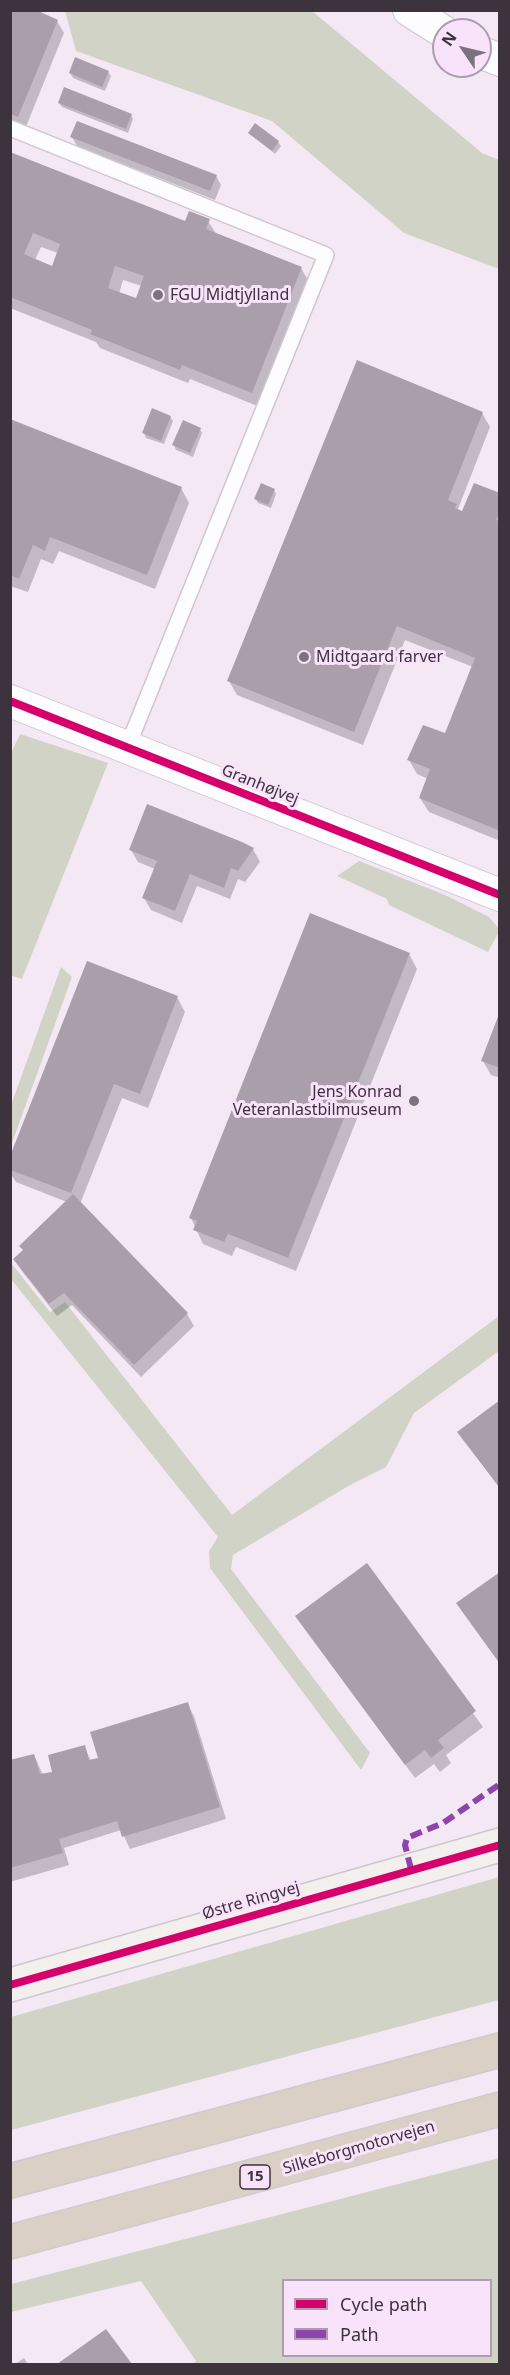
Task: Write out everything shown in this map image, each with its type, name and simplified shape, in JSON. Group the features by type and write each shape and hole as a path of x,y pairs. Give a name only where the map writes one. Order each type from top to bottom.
{"highway":[{"path":"10,2181 500,2050"},
{"name":"Silkeborgmotorvejen","path":"10,2242 500,2109"}],"main road":[{"name":"Østre Ringvej","path":"10,1985 500,1845"}],"street":[{"path":"409,10 432,24"},
{"name":"Granhøjvej","path":"10,701 500,895"}],"lane":[{"path":"10,128 326,255 127,748"}],"shaded area":[{"path":"65,11 312,11 482,153 499,160 499,269 404,233 272,121 76,51"},
{"path":"20,734 108,763 22,979 10,975 10,755"},
{"path":"359,861 445,895 489,917 500,930 488,952 389,905 387,899 337,876"},
{"path":"61,967 72,977 11,1146 11,1105"},
{"path":"11,1263 50,1312 65,1302 232,1515 499,1316 499,1351 414,1413 386,1467 350,1485 233,1555 231,1569 370,1753 361,1770 210,1568 209,1551 218,1537 11,1279"},
{"path":"499,1877 499,2000 11,2130 11,2017"},
{"path":"499,2158 499,2364 193,2364 196,2361 141,2281 11,2312 11,2284"}],"building":[{"path":"10,10 36,10 58,20 18,117 10,114"},
{"path":"75,57 109,71 102,87 69,73"},
{"path":"64,87 132,114 126,129 58,103"},
{"path":"77,121 217,175 210,191 70,137"},
{"path":"255,123 279,141 272,151 248,133"},
{"path":"10,152 185,221 189,211 210,219 206,229 302,267 252,393 182,365 180,370 90,334 92,330 10,297","holes":["33,233 60,244 52,266 24,254","115,266 144,276 136,298 108,288"]},
{"path":"357,360 483,412 448,500 457,504 455,508 462,511 474,483 500,493 500,511 496,520 500,521 500,831 419,798 430,769 407,760 423,725 445,733 475,658 397,626 354,732 227,681"},
{"path":"152,408 171,416 161,441 142,433"},
{"path":"10,419 182,487 147,575 50,537 45,551 33,545 19,579 10,575"},
{"path":"183,420 201,428 190,453 172,445"},
{"path":"261,483 275,489 268,505 254,499"},
{"path":"147,804 254,848 238,871 231,868 224,888 190,874 175,911 142,898 157,861 129,850"},
{"path":"310,913 410,953 288,1258 228,1234 224,1242 193,1230 197,1221 189,1218"},
{"path":"87,961 178,996 140,1094 114,1084 71,1193 10,1170 10,1156"},
{"path":"500,1014 500,1068 481,1061"},
{"path":"73,1194 188,1313 134,1365 64,1293 49,1304 13,1259 23,1250 19,1246"},
{"path":"500,1400 500,1488 457,1432"},
{"path":"367,1563 476,1711 438,1740 444,1748 431,1758 425,1750 405,1765 295,1616"},
{"path":"500,1572 500,1664 456,1603"},
{"path":"188,1702 220,1807 122,1837 117,1821 59,1839 63,1853 10,1868 10,1760 34,1754 40,1774 52,1772 48,1755 85,1745 89,1760 98,1758 90,1732"},
{"path":"106,2329 132,2364 57,2364"}],"marked path":[{"path":"411,1869 405,1845 407,1838 443,1823 500,1784"}],"cycle path":[{"path":"10,701 500,895"},
{"path":"10,1985 500,1845"}],"place":[{"name":"FGU Midtjylland","path":"158,295"},
{"name":"Midtgaard farver","path":"304,657"},
{"name":"Jens Konrad Veteranlastbilmuseum","path":"414,1101"}]}
